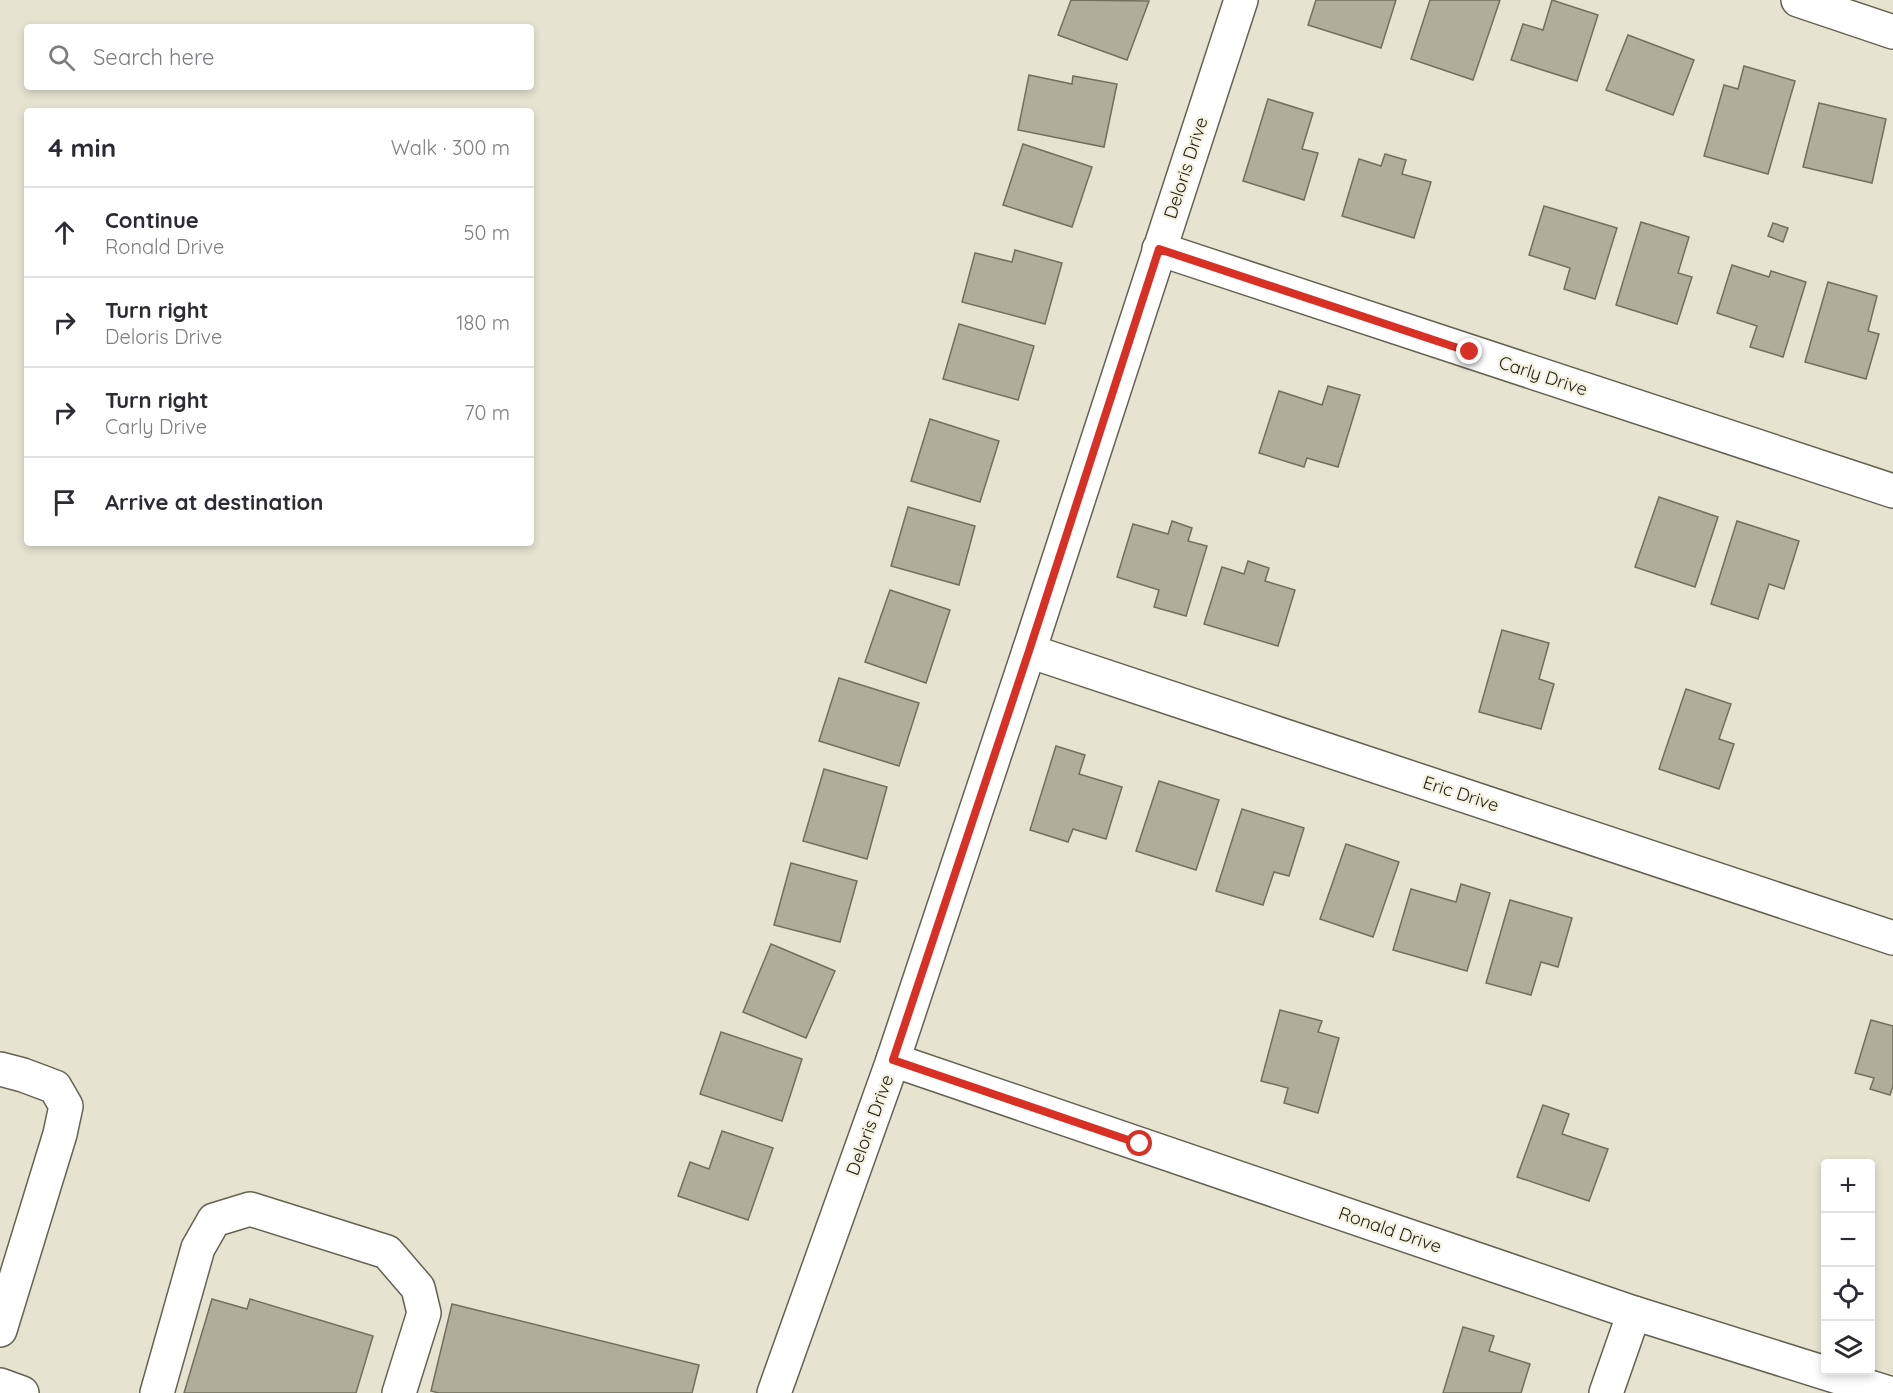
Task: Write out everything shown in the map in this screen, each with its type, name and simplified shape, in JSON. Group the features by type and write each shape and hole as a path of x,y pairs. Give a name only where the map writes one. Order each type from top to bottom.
{"street":[{"name":"Deloris Drive","path":"774,1393 893,1060 1241,0"},
{"path":"1798,0 1893,32"},
{"name":"Carly Drive","path":"1159,249 1893,491"},
{"name":"Eric Drive","path":"1029,651 1893,938"},
{"name":"Ronald Drive","path":"893,1060 1634,1313 1888,1393"},
{"path":"0,1068 55,1087 66,1106 60,1134 0,1330"},
{"path":"157,1393 198,1248 214,1220 250,1209 387,1252 407,1274 418,1288 424,1313 399,1393"},
{"path":"1606,1393 1634,1313"},
{"path":"0,1385 22,1393"}],"building":[{"path":"1071,0 1149,1 1127,60 1058,35"},
{"path":"1316,0 1396,0 1381,48 1308,25"},
{"path":"1430,0 1500,0 1473,80 1411,59"},
{"path":"1552,0 1598,15 1577,81 1511,60 1523,24 1543,30"},
{"path":"1628,35 1694,60 1673,115 1606,90"},
{"path":"1744,66 1795,81 1768,174 1704,156 1724,85 1738,89"},
{"path":"1029,75 1072,84 1073,76 1117,84 1104,147 1018,130"},
{"path":"1268,99 1313,113 1302,149 1318,153 1304,200 1243,181"},
{"path":"1819,103 1886,119 1872,183 1803,167"},
{"path":"1023,144 1092,167 1072,227 1003,205"},
{"path":"1385,154 1406,160 1402,174 1431,182 1414,238 1342,216 1359,159 1381,166"},
{"path":"1544,206 1617,228 1595,299 1564,289 1570,268 1529,255"},
{"path":"1641,222 1689,237 1678,273 1692,277 1677,324 1616,305"},
{"path":"1773,223 1788,228 1783,242 1768,236"},
{"path":"1015,250 1062,263 1045,324 962,302 975,253 1012,262"},
{"path":"1732,265 1769,277 1771,271 1806,282 1783,357 1750,347 1757,326 1717,313"},
{"path":"1828,282 1877,296 1868,331 1879,334 1866,379 1805,362"},
{"path":"959,324 1034,346 1018,400 943,379"},
{"path":"1328,386 1360,395 1338,467 1307,458 1304,467 1259,453 1279,391 1322,405"},
{"path":"930,419 999,441 980,502 911,481"},
{"path":"1659,497 1718,517 1695,587 1635,567"},
{"path":"908,507 975,526 959,585 891,566"},
{"path":"1172,521 1192,528 1188,541 1207,546 1186,616 1154,607 1159,590 1117,577 1133,524 1168,534"},
{"path":"1737,521 1799,541 1784,589 1769,584 1758,619 1711,604"},
{"path":"1248,561 1269,568 1265,581 1295,590 1278,646 1204,624 1222,567 1244,574"},
{"path":"890,590 950,610 926,683 865,662"},
{"path":"1502,630 1549,643 1539,679 1554,684 1541,729 1479,712"},
{"path":"839,678 919,703 899,766 819,741"},
{"path":"1686,689 1731,704 1719,739 1734,744 1719,789 1659,769"},
{"path":"1056,746 1085,755 1079,774 1122,787 1106,839 1073,829 1068,842 1030,830"},
{"path":"824,769 887,787 867,859 803,841"},
{"path":"1159,781 1219,800 1196,870 1136,851"},
{"path":"1242,809 1304,828 1289,876 1274,872 1263,905 1216,891"},
{"path":"1346,844 1399,862 1373,937 1320,919"},
{"path":"791,863 857,881 840,942 774,925"},
{"path":"1461,884 1490,893 1467,971 1393,950 1411,889 1456,902"},
{"path":"1510,900 1572,918 1558,967 1541,962 1531,995 1486,983"},
{"path":"771,944 835,971 806,1038 743,1012"},
{"path":"1280,1010 1322,1021 1318,1032 1339,1038 1318,1113 1284,1103 1288,1088 1261,1081"},
{"path":"1871,1020 1893,1026 1893,1086 1890,1095 1870,1089 1874,1078 1855,1073"},
{"path":"721,1032 802,1059 782,1121 700,1094"},
{"path":"1543,1105 1569,1114 1562,1134 1608,1149 1589,1201 1517,1177"},
{"path":"722,1131 773,1148 748,1220 678,1196 690,1162 709,1169"},
{"path":"212,1299 247,1309 250,1299 373,1336 356,1393 184,1393"},
{"path":"452,1304 699,1365 692,1393 439,1393 431,1391"},
{"path":"1463,1327 1494,1336 1489,1351 1530,1364 1521,1393 1443,1393"}],"route":[{"path":"1140,1144 893,1060 1159,249 1470,352"}]}
